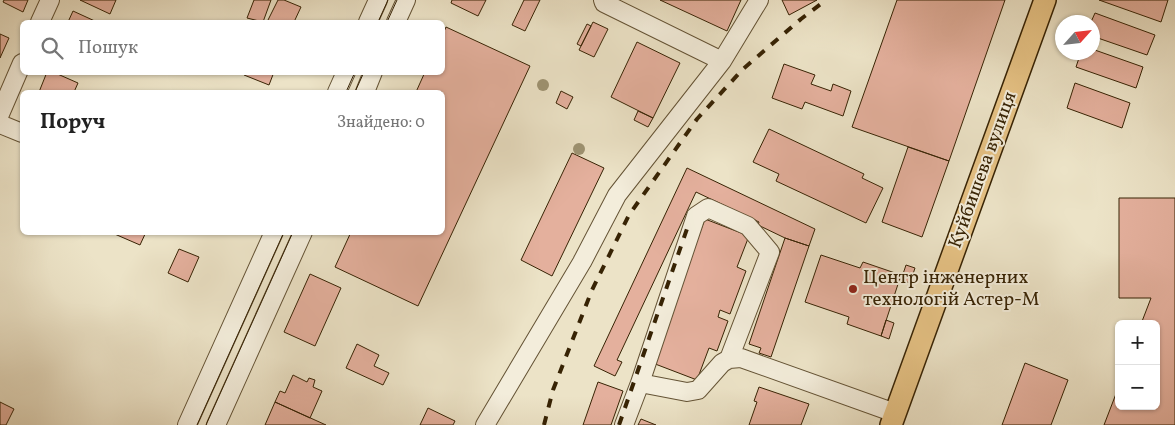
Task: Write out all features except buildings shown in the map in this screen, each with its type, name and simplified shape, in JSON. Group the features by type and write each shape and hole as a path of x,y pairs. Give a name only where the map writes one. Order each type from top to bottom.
{"main road":[{"name":"Куйбишева вулиця","path":"893,419 1045,0"}],"street":[{"path":"41,20 50,0"},
{"path":"369,20 378,0"},
{"path":"397,20 406,0"},
{"path":"603,0 604,4 722,61"},
{"path":"485,425 582,262 617,195 722,61 759,0"},
{"path":"0,114 20,68"},
{"path":"338,90 345,75"},
{"path":"366,90 372,75"},
{"path":"0,124 20,133"},
{"path":"624,425 696,216 708,208 748,226 770,252 729,359 713,372 706,383 698,390 687,392 640,383"},
{"path":"187,425 269,235"},
{"path":"216,425 299,240 274,235"},
{"path":"729,359 741,358 893,419"}],"tram line":[{"path":"379,20 388,0"},
{"path":"388,20 397,0"},
{"path":"347,90 354,75"},
{"path":"356,90 363,75"},
{"path":"197,425 283,235"},
{"path":"206,425 292,235"}],"railway":[{"path":"544,425 553,390 592,290 629,215 697,119 743,69 826,0"},
{"path":"619,425 688,226"}],"place":[{"name":"Центр інженерних технологій Астер-М","path":"853,289"}]}
